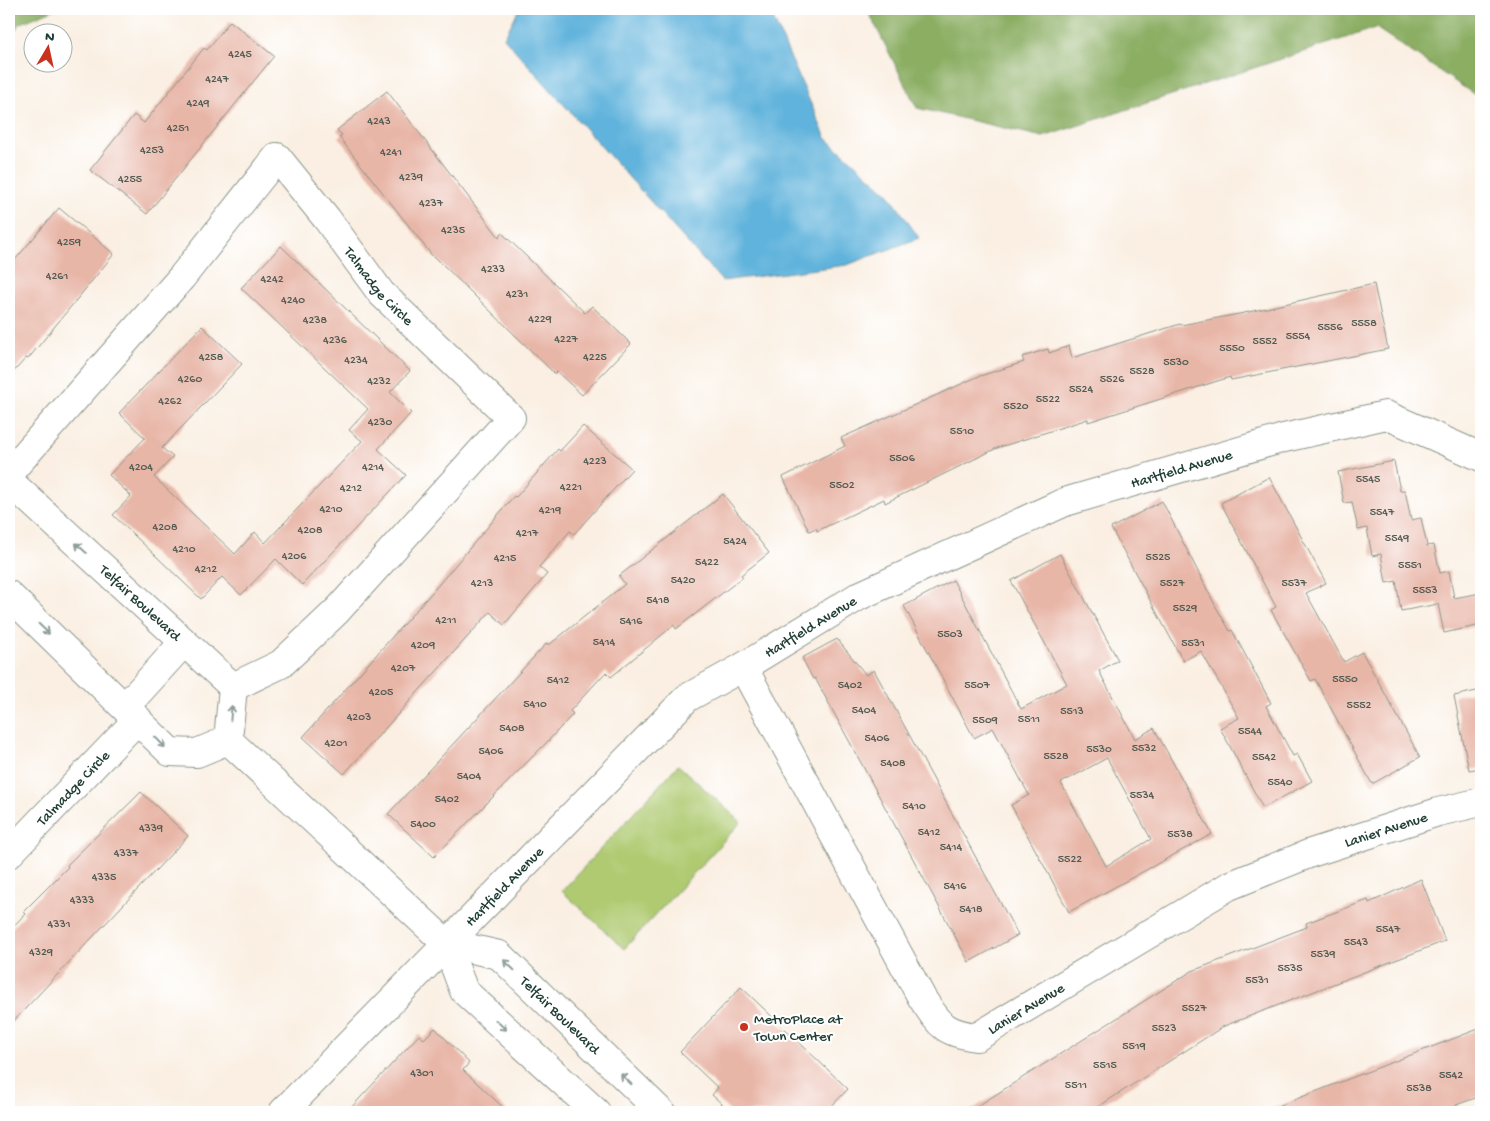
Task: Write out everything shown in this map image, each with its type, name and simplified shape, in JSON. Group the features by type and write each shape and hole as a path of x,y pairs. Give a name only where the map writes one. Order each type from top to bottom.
{"street":[{"name":"Talmadge Circle","path":"9,473 182,277 277,157 327,219 381,293 512,418 337,612 281,664 233,687"},
{"name":"Hartfield Avenue","path":"283,1112 687,698 743,667 859,596 1065,502 1284,438 1386,415 1481,457"},
{"name":"Telfair Boulevard","path":"9,481 233,687"},
{"path":"9,595 170,752 196,753 228,740"},
{"name":"Talmadge Circle","path":"9,854 131,713 184,642"},
{"name":"Lanier Avenue","path":"743,667 922,998 938,1021 955,1034 978,1037 1229,886 1329,847 1438,812 1481,802"},
{"path":"228,740 233,687"},
{"path":"228,740 446,943 464,991 596,1112"},
{"name":"Telfair Boulevard","path":"446,943 499,955 661,1112"}],"green space":[{"path":"9,9 55,9 19,24 9,41"},
{"path":"867,9 1481,9 1481,99 1376,28 1043,137 917,108"},
{"path":"678,765 741,822 624,949 562,891"}],"water":[{"path":"519,9 769,9 826,138 888,193 919,238 847,265 722,281 504,38"}],"building":[{"path":"230,21 274,56 147,214 90,170 134,115 144,123 204,48 207,50"},
{"path":"387,91 499,237 502,233 585,313 592,306 631,344 582,395 557,372 555,374 434,258 339,137 342,135 337,130"},
{"path":"59,208 114,254 28,359 26,358 9,377 9,267"},
{"path":"281,246 410,371 390,392 411,413 378,449 406,475 302,585 276,559 241,595 222,577 201,599 113,515 131,496 109,475 145,438 119,413 202,326 242,364 162,448 173,457 154,477 235,554 255,532 265,543 362,441 349,430 368,409 241,288"},
{"path":"1374,284 1388,349 1231,380 1230,377 1088,422 1088,419 997,448 885,503 884,499 817,531 816,528 809,531 783,477 845,446 841,438 977,377 1024,362 1022,357 1048,349 1049,353 1069,346 1072,358 1180,324 1244,313"},
{"path":"583,426 632,469 574,534 570,531 539,567 547,574 504,625 490,612 344,774 303,737 434,590 514,496 516,497 558,449 560,451"},
{"path":"1394,461 1400,491 1405,490 1411,520 1421,518 1427,546 1434,545 1440,573 1449,571 1454,598 1481,593 1481,625 1444,633 1438,604 1401,611 1396,581 1386,583 1381,554 1372,556 1367,528 1358,530 1352,502 1344,503 1338,472"},
{"path":"1269,477 1326,583 1306,593 1344,662 1362,652 1420,757 1372,784 1315,679 1311,681 1271,610 1276,607 1221,503"},
{"path":"723,494 769,553 741,575 743,577 676,629 674,625 611,677 606,672 570,711 573,714 548,741 434,857 388,814 547,643 549,645 625,584 619,576"},
{"path":"1162,501 1216,607 1230,631 1232,630 1271,703 1266,706 1293,756 1297,754 1312,781 1263,808 1220,728 1239,718 1201,651 1183,661 1111,528"},
{"path":"1060,554 1118,660 1099,671 1135,739 1154,728 1212,834 1069,912 1011,805 1029,795 993,728 974,738 904,606 953,580 1021,709 1067,684 1011,581","holes":["1107,758 1151,839 1106,866 1061,783"]},
{"path":"837,639 866,675 874,670 1018,935 969,962 815,678 813,679 802,658"},
{"path":"1481,690 1481,768 1469,770 1454,696"},
{"path":"141,792 188,836 9,1026 9,931 25,914 23,912 68,867 67,865"},
{"path":"1421,879 1445,941 1224,1026 1090,1112 968,1112 1192,971 1307,927 1306,923 1368,900 1369,903"},
{"name":"MetroPlace at Town Center","path":"741,987 848,1089 826,1112 731,1112 712,1095 718,1088 680,1052"},
{"path":"435,1028 469,1063 463,1070 508,1112 347,1112 419,1035 424,1039"},
{"path":"1481,1028 1481,1096 1456,1105 1458,1112 1268,1112 1268,1110"}],"place":[{"name":"MetroPlace at Town Center","path":"744,1027"}]}
